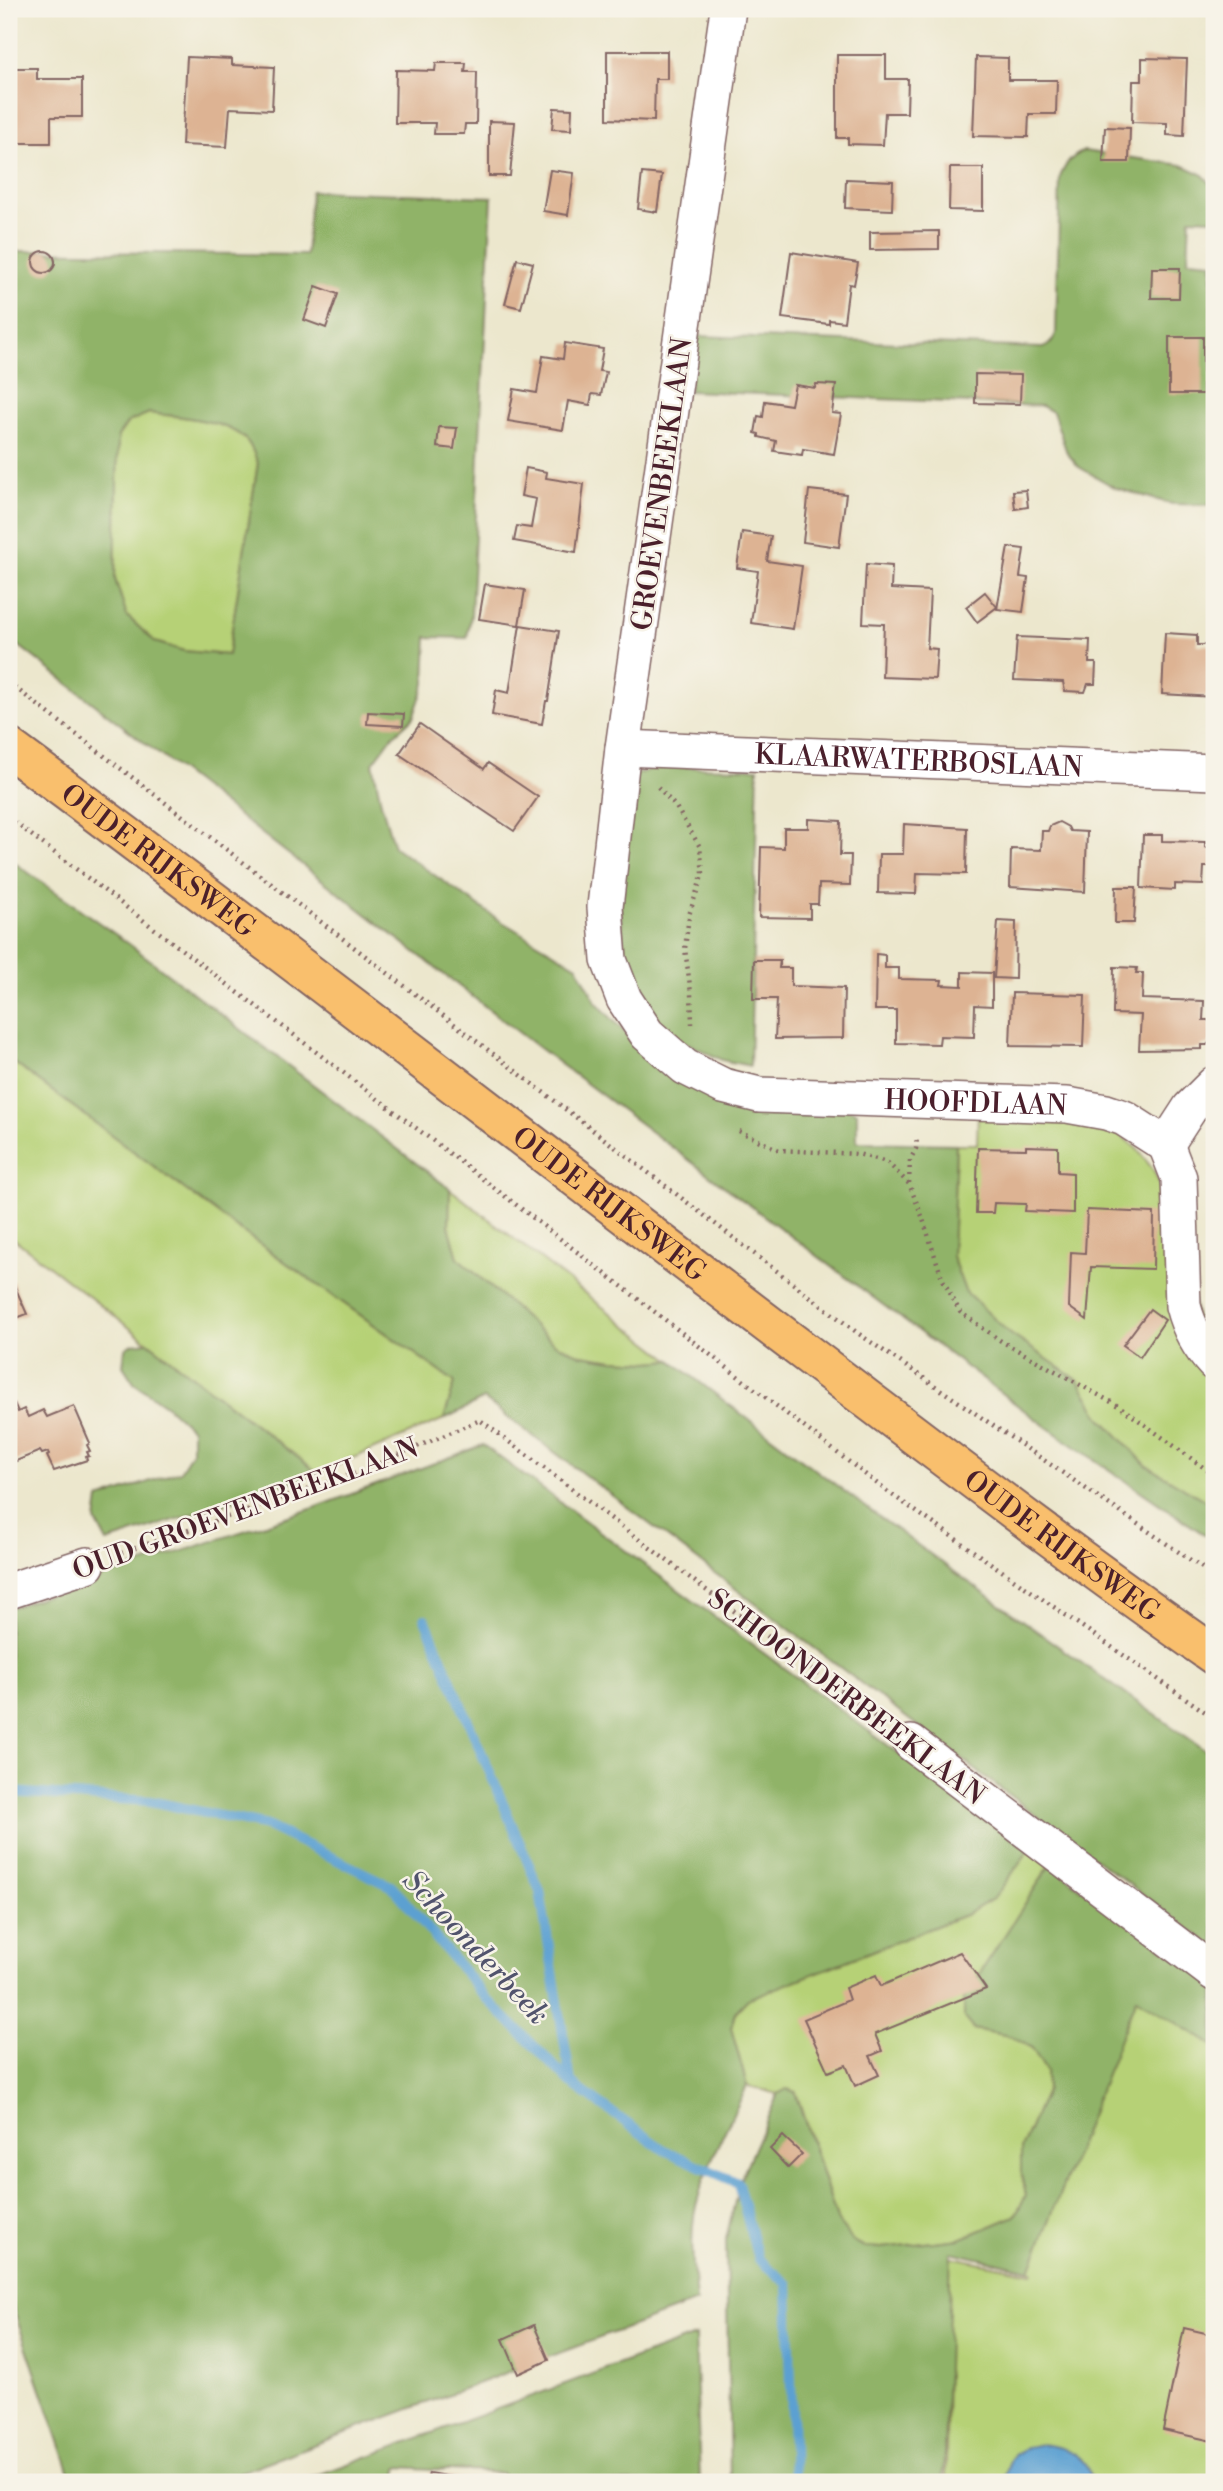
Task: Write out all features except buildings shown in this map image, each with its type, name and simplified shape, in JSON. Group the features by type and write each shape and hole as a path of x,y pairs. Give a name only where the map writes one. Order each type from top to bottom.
{"main road":[{"name":"OUDE RIJKSWEG","path":"9,748 206,894 508,1128 1091,1569 1214,1655"}],"street":[{"name":"GROEVENBEEKLAAN","path":"609,960 605,907 623,748 728,9"},
{"name":"KLAARWATERBOSLAAN","path":"623,748 1214,772"},
{"name":"HOOFDLAAN","path":"609,960 624,999 647,1034 685,1068 723,1086 759,1095 1067,1105 1124,1118 1166,1145"},
{"path":"1214,1084 1190,1108 1166,1145 1179,1178 1183,1307 1199,1346 1214,1363"},
{"name":"OUD GROEVENBEEKLAAN","path":"9,1591 87,1565"},
{"name":"SCHOONDERBEEKLAAN","path":"911,1743 1214,1973"}],"path":[{"path":"9,683 859,1334 1214,1576"},
{"path":"623,748 676,807 700,847 703,873 689,915 685,949 692,1028 685,1068"},
{"path":"9,818 888,1492 1214,1718"},
{"path":"918,1100 916,1149 909,1160 909,1184 942,1278 960,1312 1002,1342 1122,1408 1214,1475"},
{"path":"735,1129 779,1150 858,1154 887,1162 909,1184"},
{"name":"OUD GROEVENBEEKLAAN","path":"87,1565 356,1473 480,1420"},
{"name":"SCHOONDERBEEKLAAN","path":"480,1420 911,1743"}],"green space":[{"path":"1084,151 1182,165 1202,174 1212,185 1214,219 1190,218 1188,260 1212,262 1214,505 1172,504 1116,488 1079,467 1067,453 1053,412 1042,406 689,391 697,336 1043,348 1048,346 1056,333 1060,177 1069,161"},
{"path":"311,191 492,197 471,616 467,638 427,637 425,684 413,718 393,736 373,763 394,847 499,920 577,966 596,1002 631,1039 857,1112 857,1142 956,1144 952,1256 965,1291 1009,1333 1079,1381 1100,1417 1146,1465 1214,1506 1214,1541 1048,1428 539,1048 9,638 9,251 306,255","holes":["149,413 186,417 236,432 249,444 258,463 228,655 184,651 155,642 127,616 115,579 118,436 128,422"]},
{"path":"149,413 199,420 236,432 247,441 258,463 228,655 184,651 155,642 127,616 115,579 118,436 128,422"},
{"path":"660,767 758,768 750,1066 722,1060 672,1036 651,1012 626,968 620,904 633,775"},
{"path":"9,859 129,944 450,1189 449,1226 458,1258 555,1344 581,1355 614,1360 671,1360 940,1561 1214,1756 1214,1947 484,1399 444,1419 455,1382 233,1225 9,1059"},
{"path":"9,1059 233,1225 455,1382 444,1419 318,1473 9,1235"},
{"path":"978,1114 1094,1124 1118,1133 1137,1149 1154,1171 1164,1196 1214,1377 1214,1506 1146,1465 1100,1417 1079,1381 1009,1333 965,1291 952,1256 956,1144 977,1144"},
{"path":"450,1189 671,1360 614,1360 581,1355 555,1344 458,1258 449,1226"},
{"path":"148,1342 318,1473 107,1542 96,1521 99,1499 180,1471 192,1452 192,1429 168,1407 134,1383 123,1366 125,1349 132,1344"},
{"path":"483,1445 1029,1850 994,1898 967,1914 748,1999 735,2012 731,2028 747,2086 716,2150 694,2216 692,2237 696,2302 214,2482 73,2482 9,2296 9,1608 317,1507"},
{"path":"1029,1850 1050,1865 972,2029 1010,2036 1032,2048 1046,2071 1047,2089 1021,2149 1021,2175 1026,2195 1015,2216 960,2239 881,2248 865,2247 853,2241 838,2222 796,2092 787,2089 778,2094 747,2086 731,2028 735,2013 747,1999 967,1914 994,1898"},
{"path":"1050,1865 1214,1986 1214,2046 1136,1998 1030,2270 951,2252 943,2482 730,2482 726,2239 740,2180 778,2094 787,2089 795,2092 838,2222 853,2241 865,2247 881,2248 960,2239 1015,2216 1026,2195 1021,2175 1021,2149 1047,2089 1046,2071 1032,2048 1010,2036 973,2029 964,2018 964,1998"},
{"path":"1132,1987 1214,2041 1214,2482 946,2482 947,2256 1032,2273 1030,2270 1063,2185"},
{"path":"695,2336 700,2482 503,2482 502,2473 398,2467 397,2482 299,2482"}],"water":[{"path":"1041,2444 1074,2454 1085,2465 1093,2482 1004,2482 1014,2455 1025,2448"}],"waterway":[{"name":"Schoonderbeek","path":"425,1619 540,1891 571,2083"},
{"name":"Schoonderbeek","path":"9,1792 150,1801 267,1826 393,1887 486,1998 571,2083 664,2150 738,2183 758,2259 788,2284 794,2482"}]}
